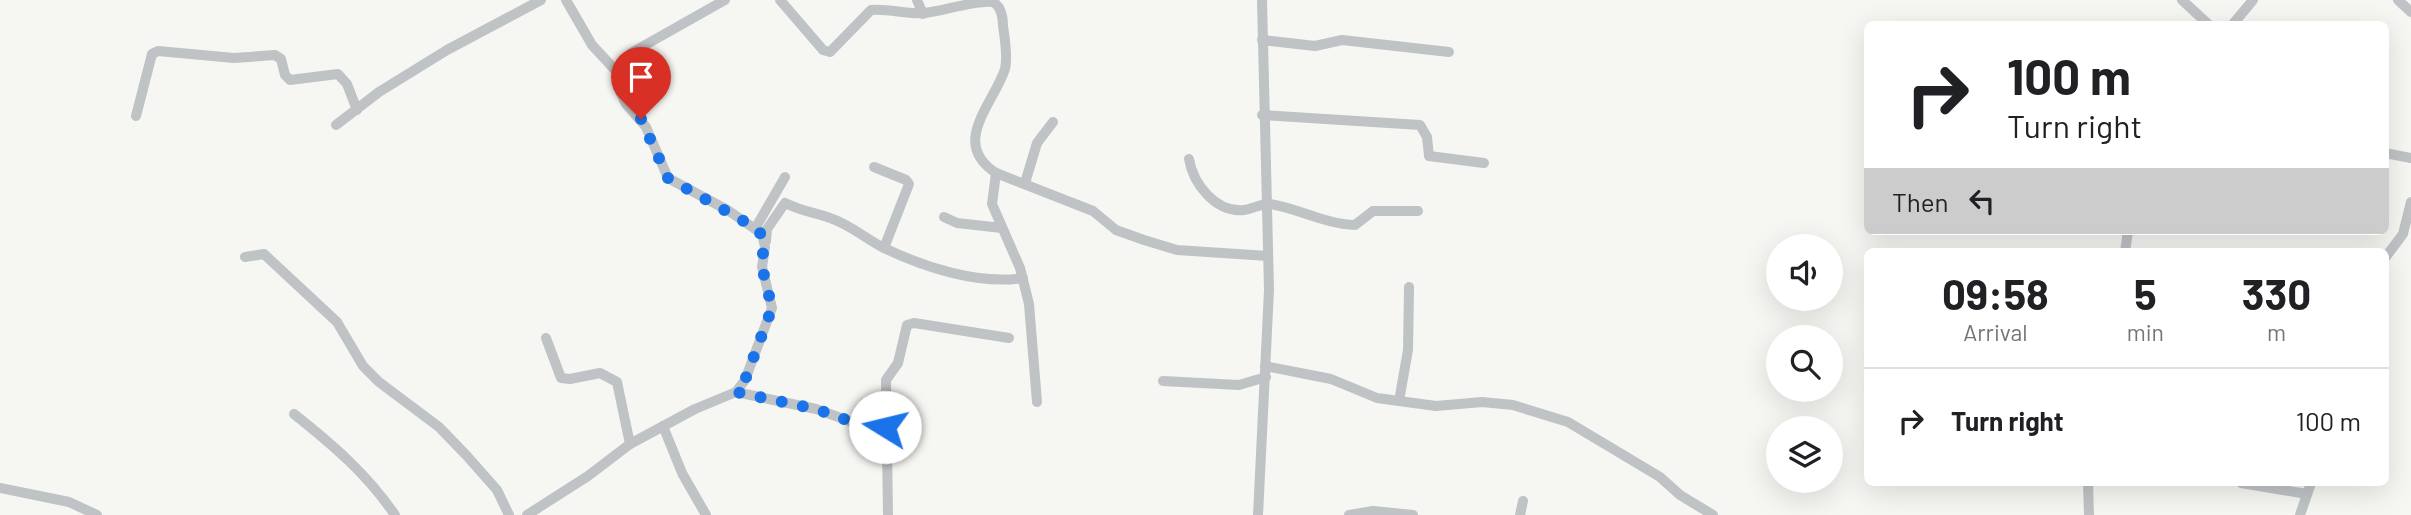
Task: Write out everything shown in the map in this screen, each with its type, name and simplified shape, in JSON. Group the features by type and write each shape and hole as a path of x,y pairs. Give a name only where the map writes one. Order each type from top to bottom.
{"street":[{"path":"336,125 379,92 447,50 541,0"},
{"path":"566,0 592,44 618,73"},
{"path":"725,0 631,53 618,73 618,88 626,104 646,127 668,178 756,228 764,238 765,247"},
{"path":"780,0 823,50 830,52 871,10 923,14 982,0 994,3 1001,10 1005,68 976,131 977,152 982,164 996,173 1093,212 1116,229 1144,240 1177,250 1268,256"},
{"path":"917,0 923,14"},
{"path":"2182,0 2205,21"},
{"path":"2236,21 2253,0"},
{"path":"2398,0 2411,12"},
{"path":"1258,515 1266,372 1268,256 1268,203 1262,115 1264,3"},
{"path":"1262,40 1315,46 1342,40 1449,52"},
{"path":"136,116 152,54 158,51 234,58 275,55 281,59 285,75 290,80 338,74 347,83 357,110"},
{"path":"1262,115 1420,125 1427,137 1429,156 1484,163"},
{"path":"1025,183 1037,144 1052,122"},
{"path":"2389,154 2411,158"},
{"path":"1189,159 1193,179 1216,202 1241,211 1268,203 1337,224 1355,225 1373,211 1419,211"},
{"path":"874,167 906,180 909,184 884,248"},
{"path":"996,173 992,204 1023,278 1029,304 1037,402"},
{"path":"756,228 785,177"},
{"path":"2389,253 2403,234 2411,202"},
{"path":"527,515 588,476 630,444 736,392 749,369 772,308 762,267 768,229 785,203 805,213 828,216 884,248 976,277 1002,281 1023,278"},
{"path":"944,217 969,226 1002,228"},
{"path":"245,257 264,254 337,322 363,366 379,382 439,427 497,490 509,515"},
{"path":"1399,401 1408,350 1409,287"},
{"path":"888,515 885,427 889,391 886,380 898,363 907,325 914,323 1009,338"},
{"path":"546,338 561,378 570,379 600,373 617,382 630,444"},
{"path":"1163,381 1239,385 1266,372 1331,379 1377,398 1436,406 1482,402 1513,405 1568,422 1660,477 1680,495 1713,515"},
{"path":"736,392 816,409 866,427 885,427"},
{"path":"294,414 344,453 374,484 395,515"},
{"path":"663,426 682,473 706,515"},
{"path":"2088,486 2089,515"},
{"path":"2275,486 2309,489 2300,515"},
{"path":"0,488 69,502 97,515"},
{"path":"1520,515 1523,501"},
{"path":"1349,515 1373,511 1413,515"}],"route":[{"path":"641,119 668,178 729,211 756,228 764,238 762,267 772,308 745,380 736,392 816,409 866,427 885,427"}]}
